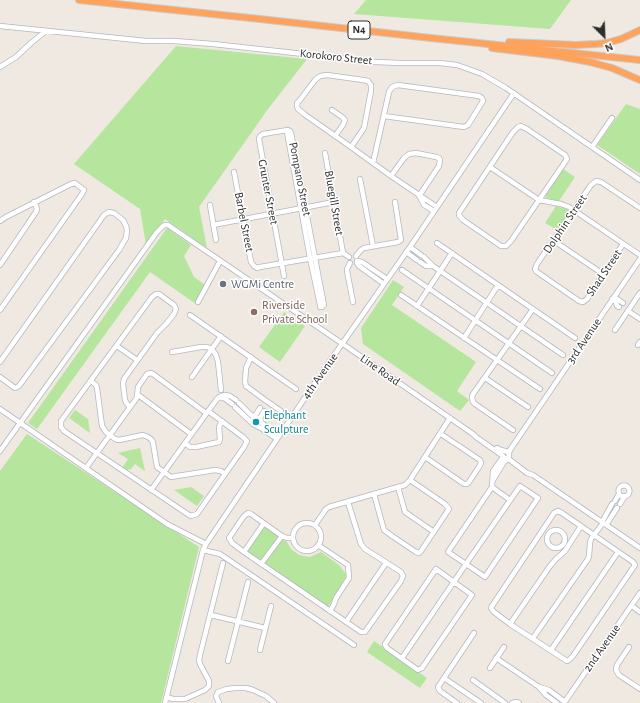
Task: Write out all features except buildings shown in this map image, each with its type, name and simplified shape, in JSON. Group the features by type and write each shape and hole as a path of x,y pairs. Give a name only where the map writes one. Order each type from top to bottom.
{"highway":[{"name":"N4","path":"79,0 640,60"},
{"path":"431,38 591,44 607,43 629,36 640,30"},
{"path":"370,31 394,37 479,46 578,60 612,68 640,80"}],"street":[{"name":"Korokoro Street","path":"0,26 146,41 174,41 213,44 376,62 440,63 457,65 482,74 514,93 640,180"},
{"path":"0,67 16,57 46,30"},
{"path":"351,146 362,131 365,124 371,85 368,81 327,75 320,76 315,80 298,103 297,106 301,112 351,146 420,196 435,209"},
{"path":"373,163 390,90 392,87 396,85 479,96 484,101 468,125 464,127 384,116"},
{"name":"4th Avenue","path":"165,703 206,544 514,93"},
{"path":"332,110 345,120 336,136"},
{"path":"592,147 612,118"},
{"path":"521,126 566,157 565,162 539,200 509,244 504,246 459,216 462,208 516,129 521,126"},
{"name":"Pompano Street","path":"288,130 287,132 296,168 320,297"},
{"name":"Grunter Street","path":"284,276 259,137 263,134 288,130"},
{"name":"Bluegill Street","path":"325,153 343,253"},
{"path":"391,176 404,158 409,154 416,153 439,158 439,166 420,196"},
{"path":"490,167 539,200 569,207 640,255"},
{"name":"Barbel Street","path":"234,172 251,262 255,267 282,264"},
{"path":"360,179 373,246"},
{"name":"Dolphin Street","path":"583,302 579,301 538,273 535,269 537,264 591,185 596,181 601,182 640,208"},
{"path":"0,221 6,216 73,183 84,190 0,310"},
{"path":"0,265 36,212 34,202"},
{"path":"214,225 334,202"},
{"path":"350,263 353,264 357,260 361,250 373,246 398,242 401,240 395,202"},
{"path":"210,205 216,240"},
{"path":"0,362 104,215 109,212 114,213 123,220 127,230 126,238 119,250 19,386 15,388 0,377"},
{"name":"Line Road","path":"20,423 157,232 162,226 168,225 640,548"},
{"path":"554,241 603,274"},
{"path":"437,243 575,338"},
{"name":"Shad Street","path":"583,302 587,299 623,244"},
{"path":"410,247 440,271 563,355"},
{"path":"406,252 426,266 433,266"},
{"path":"282,264 343,253 349,257 352,255 357,260 387,279"},
{"path":"417,306 452,253"},
{"path":"349,257 348,260 350,263 347,272 353,302"},
{"name":"3rd Avenue","path":"492,487 493,471 506,456 529,423 640,259"},
{"path":"357,260 359,266 384,284"},
{"path":"198,302 220,261"},
{"path":"402,270 552,373"},
{"path":"464,338 498,285"},
{"path":"86,468 97,453 110,435 130,407 136,399 140,384 147,374 151,373 222,421 247,441 196,514 191,516 151,490 97,453 64,431 60,427 61,422 154,295 159,294 174,305 176,309 174,314 157,333 137,360 123,382 125,400 130,407"},
{"path":"615,330 640,294"},
{"path":"401,295 540,389"},
{"path":"613,298 624,304 640,319"},
{"path":"613,298 617,306 629,310"},
{"path":"512,430 473,402 472,397 533,309"},
{"path":"190,315 251,356 296,389"},
{"path":"192,377 220,336"},
{"path":"117,346 137,360"},
{"path":"172,352 201,347 212,349 218,362 222,390"},
{"path":"251,356 246,368 245,384 264,406 281,411"},
{"path":"485,378 528,407"},
{"path":"91,381 97,388 102,426 117,440 143,435 148,437 153,443 157,467 171,476 215,470 221,471 225,474"},
{"path":"138,394 191,434"},
{"path":"151,490 219,397 225,395 230,396 238,401 248,412 278,437"},
{"path":"219,397 224,398 253,424 278,437"},
{"path":"253,424 252,422 254,416 264,406"},
{"path":"260,421 264,406"},
{"path":"0,409 167,524 206,544"},
{"path":"315,525 329,507 404,485 410,480 450,418"},
{"path":"185,443 190,447 196,448 219,442 219,428 222,421"},
{"path":"0,452 20,423"},
{"path":"425,457 464,484 467,484 471,480 481,463 480,460 441,434"},
{"path":"374,494 384,530 419,553 448,511 448,508 445,504 410,480"},
{"path":"532,638 588,559 590,543 594,535 619,506 625,496 628,494 629,489 626,486 623,485 618,490 619,494 604,523"},
{"path":"402,658 454,581 466,564 510,500 520,486 538,498 485,577 466,564 448,552 492,487 510,500"},
{"path":"398,487 405,512 434,532"},
{"path":"619,494 625,496"},
{"path":"293,538 282,536 248,513 244,516 229,538 232,543 261,564 361,632 365,632 402,578 402,574 365,549 361,544 348,502"},
{"path":"558,511 562,513 594,535 635,564 635,567 573,656 569,660 566,660 510,624 491,608 554,513 558,511"},
{"path":"308,522 315,525 321,534 321,540 312,550 303,550 296,546 293,538 294,530 300,524 308,522"},
{"path":"244,552 264,523"},
{"path":"510,624 553,562 565,551 581,526"},
{"path":"543,530 548,534"},
{"path":"553,530 561,531 565,538 564,542 561,546 552,547 548,542 548,534 553,530"},
{"path":"261,564 282,536"},
{"path":"564,542 568,546"},
{"path":"318,545 348,565 349,578 336,598 330,611"},
{"path":"204,550 220,554 354,645"},
{"path":"551,650 618,552"},
{"path":"166,696 179,697 207,684 208,681 199,660 223,563"},
{"path":"346,622 386,563"},
{"path":"436,569 454,581 472,595 422,668 418,670 387,648 385,644 436,569"},
{"path":"228,661 248,582"},
{"name":"2nd Avenue","path":"565,702 640,593"},
{"path":"260,650 271,606"},
{"path":"632,606 640,612"},
{"path":"211,614 265,628"},
{"path":"457,703 439,690 438,687 474,633"},
{"path":"490,668 504,647"},
{"path":"629,647 617,665 616,670 619,675 640,689"},
{"path":"496,658 539,687 546,695 557,703"},
{"path":"444,678 481,703"},
{"path":"473,680 505,703"},
{"path":"539,687 549,690 565,702"},
{"path":"219,703 216,696 218,692 227,689 246,688 266,696 274,703"},
{"path":"512,703 518,703"}],"green space":[{"path":"366,0 571,0 550,29 354,14"},
{"path":"176,46 307,59 268,109 199,207 207,248 165,219 146,245 140,209 74,164"},
{"path":"626,104 640,109 640,174 597,145"},
{"path":"563,169 575,177 559,201 546,198 546,195"},
{"path":"556,206 569,211 557,230 545,223"},
{"path":"167,228 191,245 184,256 194,277 205,285 196,304 150,272 37,429 28,423"},
{"path":"393,280 404,287 392,305 476,362 457,391 469,400 460,411 363,344 361,328"},
{"path":"284,312 305,326 280,362 259,347"},
{"path":"75,410 88,419 90,433 69,418"},
{"path":"27,434 199,547 161,703 0,703 0,471"},
{"path":"140,448 145,471 135,464 130,470 128,469 127,471 122,468 128,459 118,453"},
{"path":"191,487 204,496 197,506 174,490"},
{"path":"265,526 279,536 261,561 247,551"},
{"path":"282,539 287,542 291,549 299,555 310,557 321,552 339,565 347,575 328,607 264,563"},
{"path":"374,641 427,678 420,688 367,652"}],"place":[{"name":"WGMi Centre","path":"223,284"},
{"name":"Riverside Private School","path":"254,312"},
{"name":"Elephant Sculpture","path":"256,422"}]}
